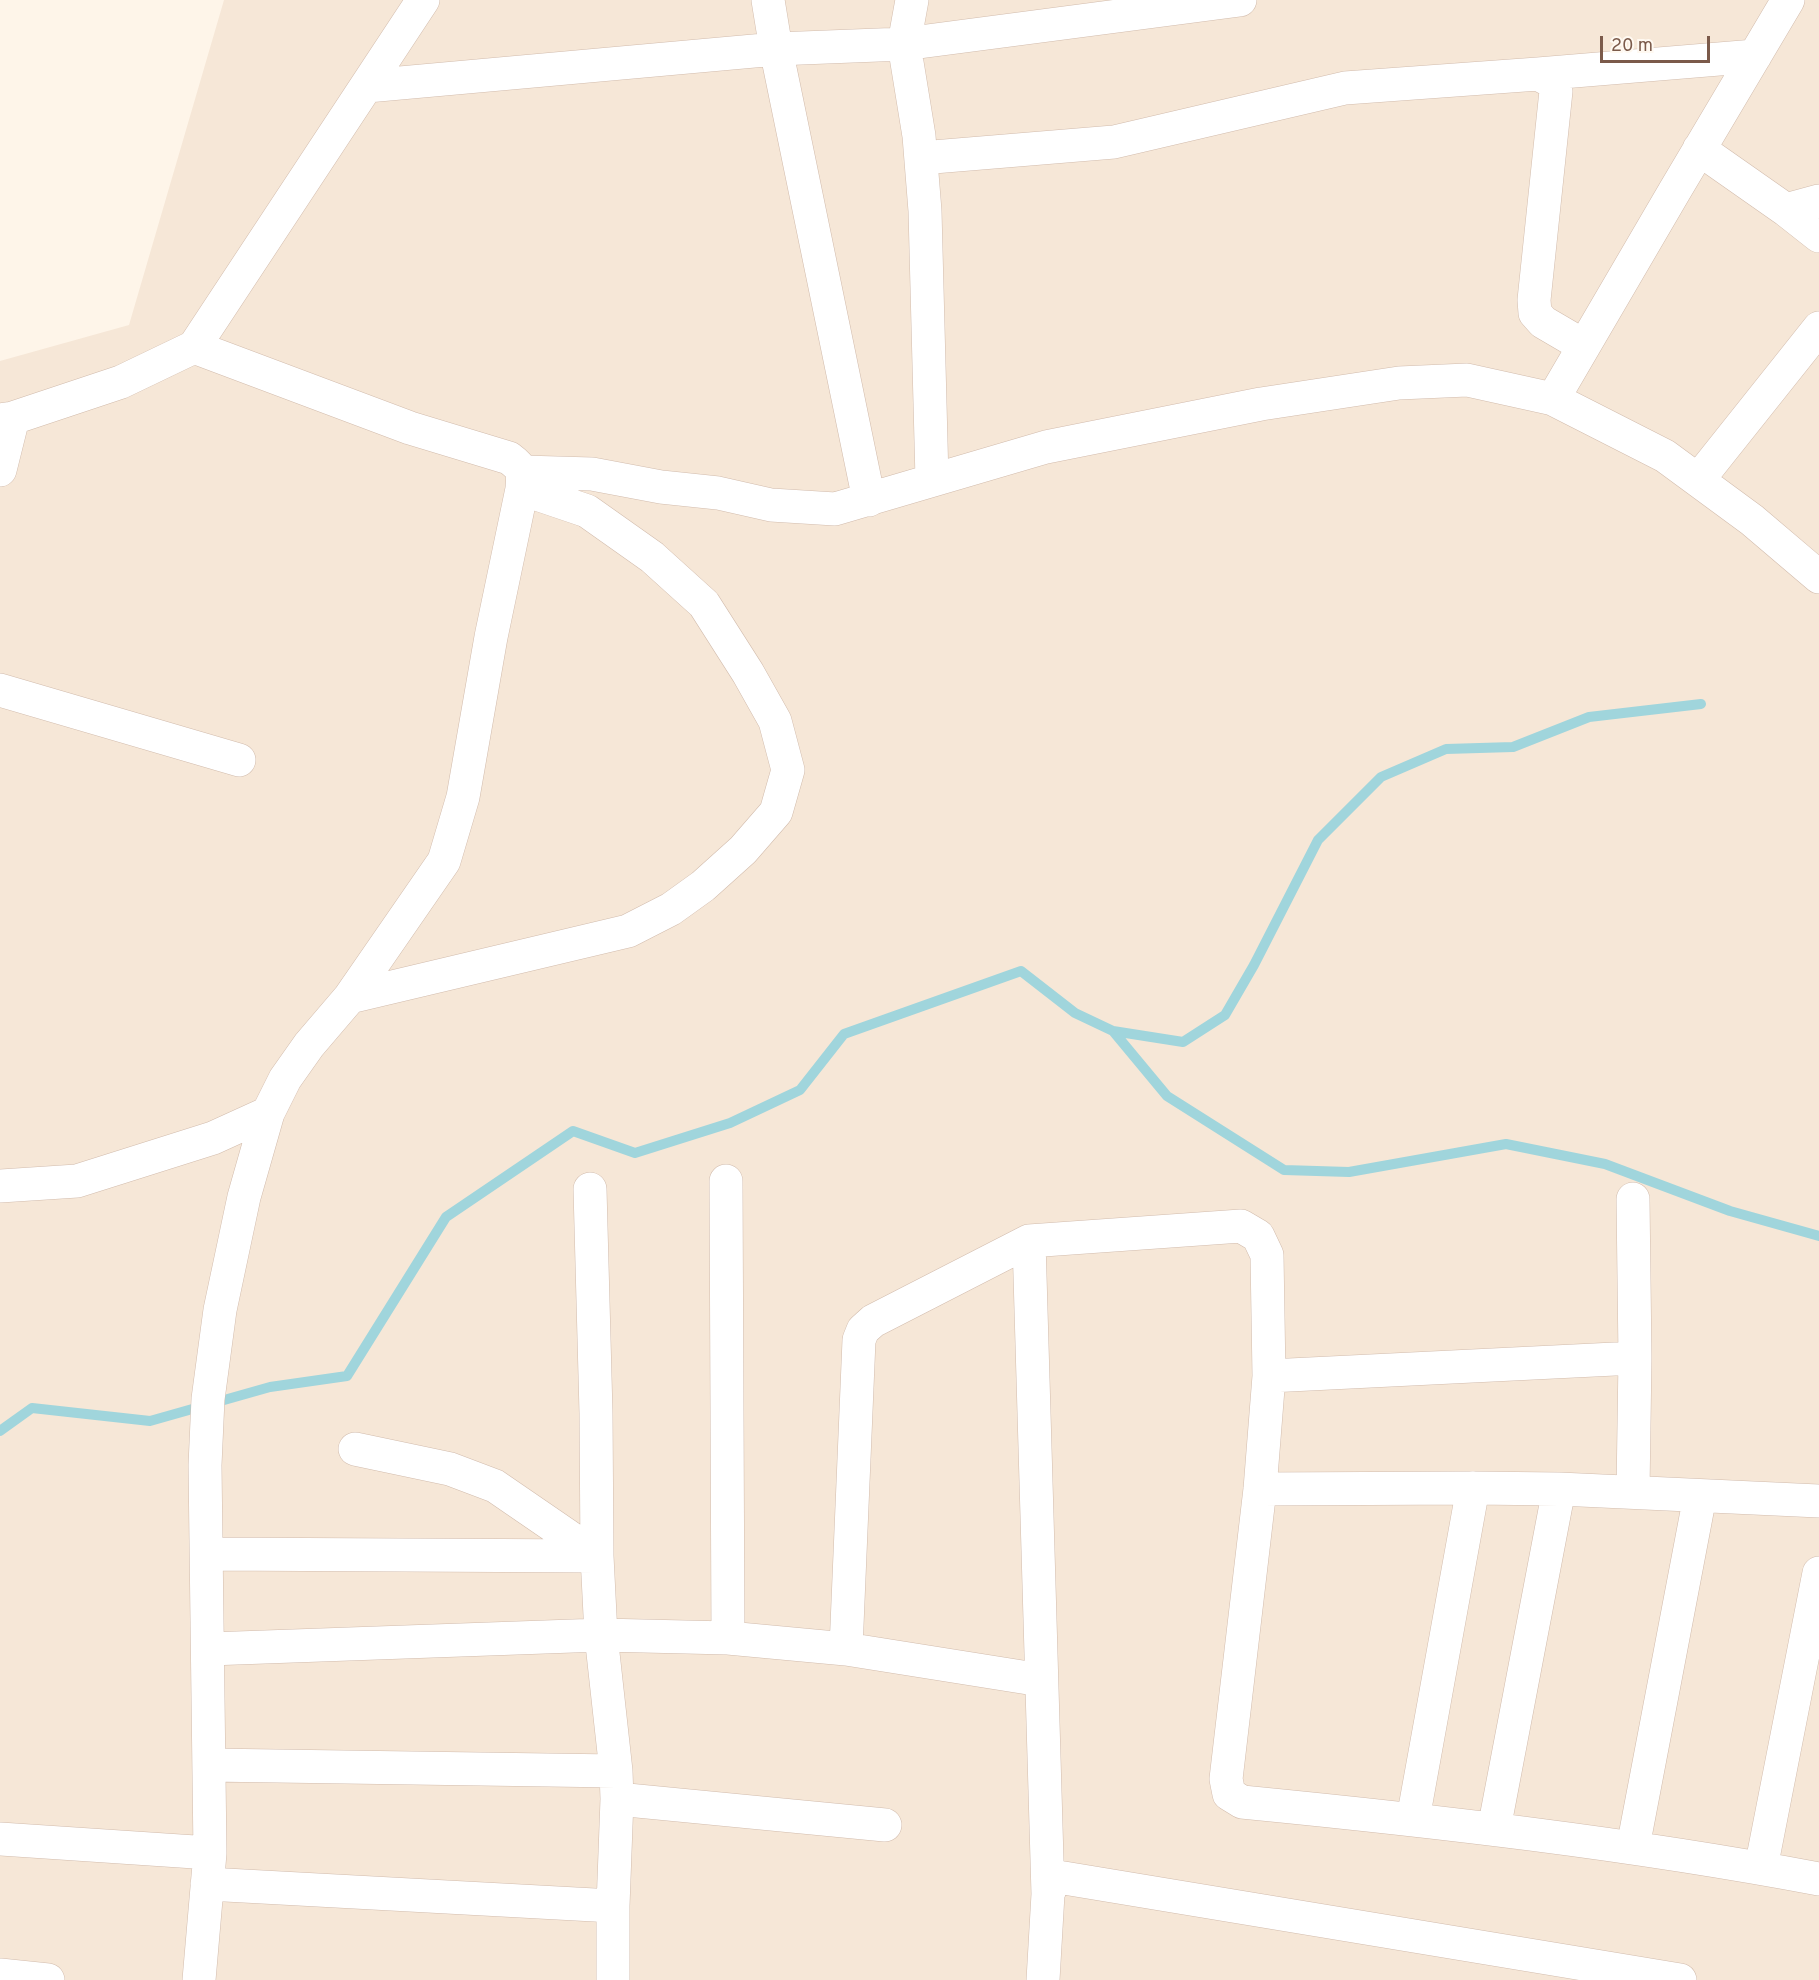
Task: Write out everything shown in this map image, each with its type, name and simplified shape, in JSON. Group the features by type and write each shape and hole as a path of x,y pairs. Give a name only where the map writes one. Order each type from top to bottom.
{"street":[{"path":"0,470 7,419 121,382 195,347 423,0"},
{"path":"768,0 776,49 869,500"},
{"path":"912,0 904,45 919,136 925,211 932,480"},
{"path":"367,86 776,49 904,45 1176,4 1240,0"},
{"path":"1553,399 1788,0"},
{"path":"921,158 1114,142 1345,88 1755,56"},
{"path":"1538,74 1553,82 1556,91 1534,300 1535,313 1543,322 1584,346"},
{"path":"1699,149 1819,236"},
{"path":"1786,210 1819,201"},
{"path":"1698,480 1819,328"},
{"path":"195,347 410,428 509,458 518,464 523,481 491,637 463,797 444,861 350,997 309,1045 291,1071 268,1113 244,1197 220,1310 208,1399 205,1465 209,1649 209,1869 199,1980"},
{"path":"523,481 592,474 661,487 718,493 771,505 835,509 1047,447 1261,404 1399,383 1467,380 1553,399 1665,456 1815,567"},
{"path":"350,997 628,931 671,909 703,886 743,850 776,812 788,770 775,721 748,673 704,604 652,557 586,511 523,481"},
{"path":"0,690 238,760"},
{"path":"0,1186 76,1181 213,1138 268,1113"},
{"path":"726,1181 728,1638"},
{"path":"590,1189 597,1556 601,1635 616,1785 613,1980"},
{"path":"1633,1199 1635,1358 1633,1491"},
{"path":"846,1649 860,1340 863,1330 873,1321 1029,1241 1241,1226 1258,1236 1267,1255 1269,1376 1260,1489 1226,1779 1229,1794 1242,1802 1494,1829 1633,1848 1819,1879"},
{"path":"1029,1241 1048,1894 1043,1980"},
{"path":"1269,1376 1635,1358"},
{"path":"355,1449 450,1469 495,1486 597,1556"},
{"path":"1413,1819 1473,1488"},
{"path":"1260,1489 1559,1489 1819,1501"},
{"path":"1494,1829 1559,1489"},
{"path":"1633,1848 1700,1496"},
{"path":"207,1554 597,1556"},
{"path":"1761,1868 1819,1573"},
{"path":"209,1649 601,1635 728,1638 846,1649 1041,1680"},
{"path":"209,1765 616,1785 885,1825"},
{"path":"0,1839 209,1869 613,1906"},
{"path":"1048,1894 1053,1882 1064,1878 1680,1980"},
{"path":"0,1975 48,1980"}],"shaded area":[{"path":"224,0 1819,0 1819,1980 0,1980 0,361 129,325"}],"waterway":[{"path":"0,1431 32,1408 150,1421 270,1387 347,1376 446,1217 573,1131 635,1153 730,1123 800,1090 844,1034 1021,971 1075,1013 1113,1031 1183,1042 1225,1015 1254,965 1318,840 1381,777 1446,749 1513,747 1589,717 1701,704"},
{"path":"1113,1031 1167,1096 1284,1170 1349,1172 1506,1144 1605,1164 1730,1211 1819,1236"}]}
